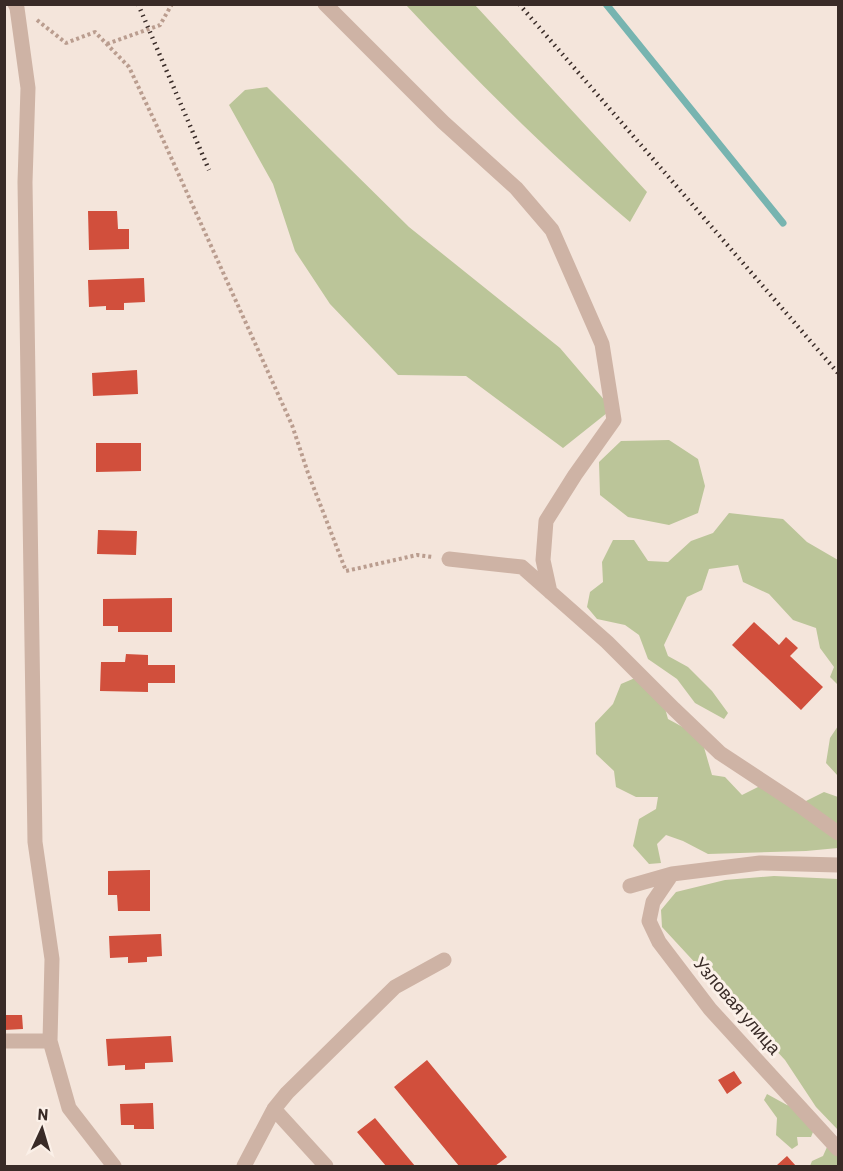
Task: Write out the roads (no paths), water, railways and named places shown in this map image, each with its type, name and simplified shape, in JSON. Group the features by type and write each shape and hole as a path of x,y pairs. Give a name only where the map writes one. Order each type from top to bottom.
{"street":[{"path":"325,4 444,122 516,188 552,230 602,344 614,420 546,521 543,560 550,592"},
{"path":"16,6 28,88 25,182 35,842 52,959 50,1041 69,1108 114,1167"},
{"path":"449,559 522,567 607,642 720,753 838,833"},
{"path":"630,886 672,874 760,863 838,865"},
{"name":"Узловая улица","path":"672,874 653,902 649,921 659,942 710,1009 838,1149"},
{"path":"244,1167 274,1109 287,1093 395,987 444,960"},
{"path":"4,1041 50,1041"},
{"path":"274,1109 326,1167"}],"waterway":[{"path":"606,4 783,223"}],"railway":[{"path":"138,4 209,170"},
{"path":"519,4 838,373"}]}
